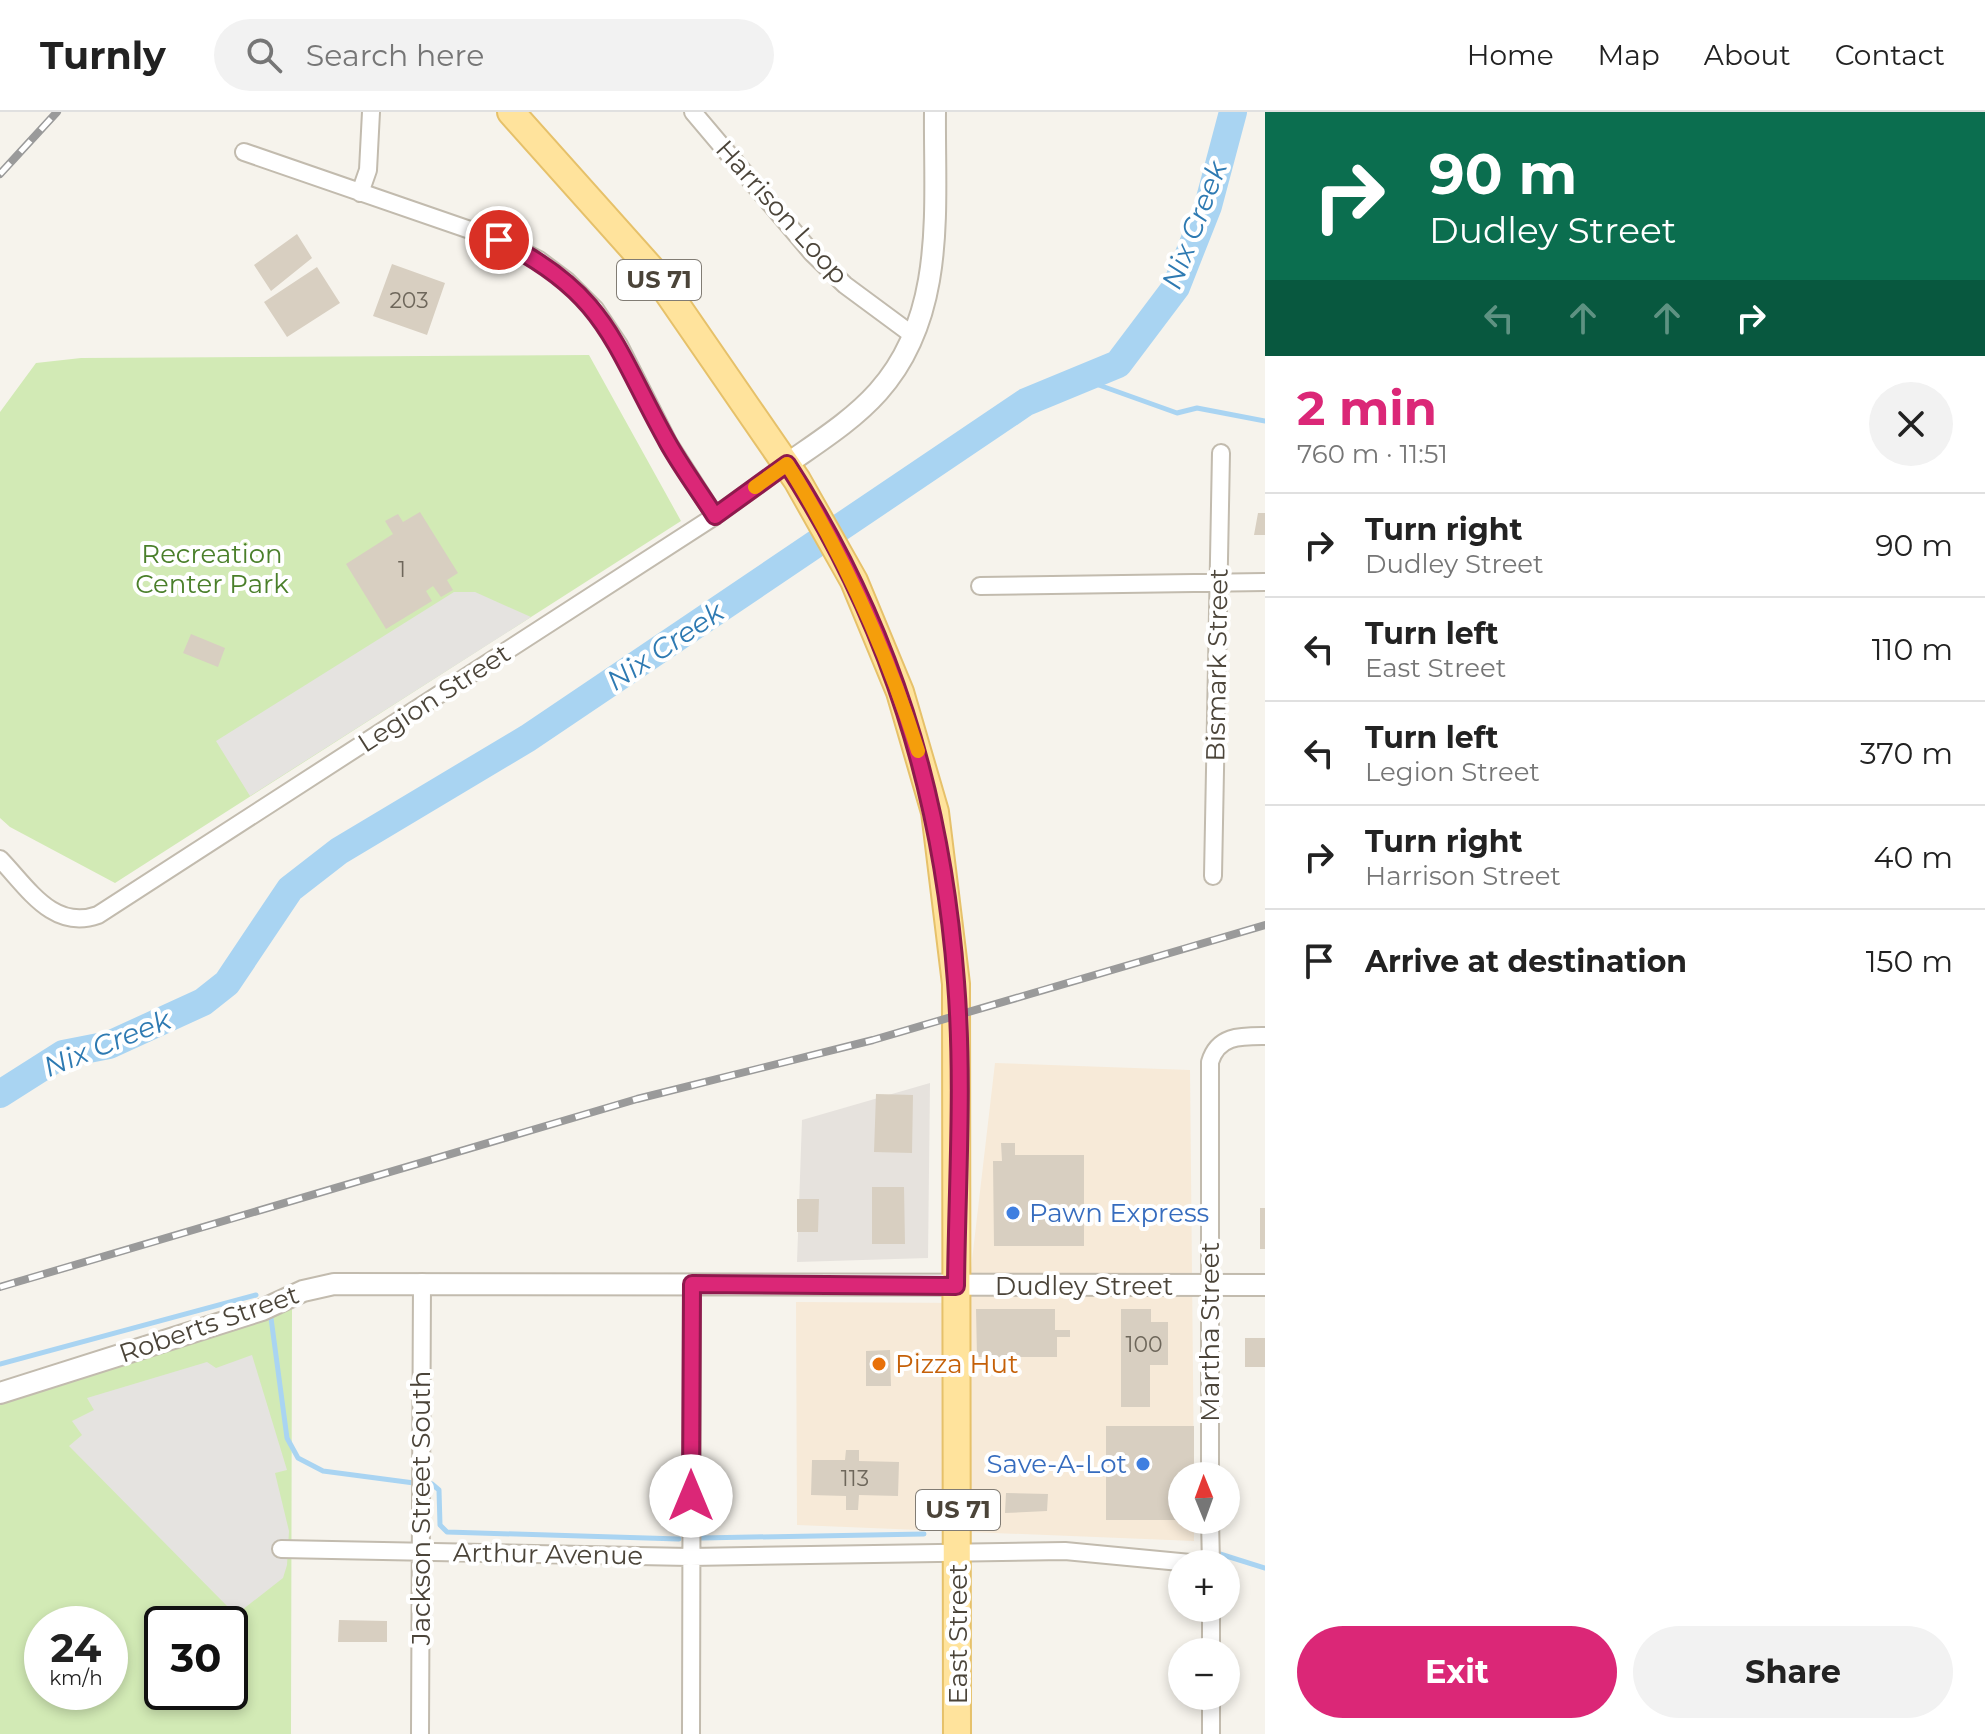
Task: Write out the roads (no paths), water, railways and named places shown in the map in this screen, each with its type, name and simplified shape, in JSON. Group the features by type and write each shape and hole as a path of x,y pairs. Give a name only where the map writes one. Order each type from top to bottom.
{"main road":[{"name":"US 71","path":"511,112 653,271 792,472"},
{"name":"East Street","path":"792,472 854,581 904,706 935,812 946,878 957,1006 957,1734"}],"street":[{"path":"360,193 368,170 371,112"},
{"name":"Harrison Loop","path":"693,112 812,253 845,285 914,336"},
{"path":"792,472 879,391 914,336 933,266 935,112"},
{"path":"244,152 499,240 539,260 567,281 595,309 619,345 669,444 715,516"},
{"name":"Bismark Street","path":"1213,876 1221,453"},
{"name":"Legion Street","path":"0,859 50,911 74,919 107,910 715,516 792,472"},
{"path":"980,586 1265,582"},
{"name":"Martha Street","path":"1210,1462 1209,1072 1216,1046 1235,1038 1265,1036"},
{"name":"Dudley Street","path":"422,1282 1265,1285"},
{"name":"Roberts Street","path":"0,1393 262,1310 303,1291 334,1284 422,1282"},
{"name":"Jackson Street South","path":"420,1734 422,1282"},
{"path":"691,1734 692,1284"},
{"name":"Arthur Avenue","path":"281,1549 690,1557 1084,1552 1168,1561"},
{"path":"1211,1710 1211,1734"}],"waterway":[{"name":"Nix Creek","path":"0,1094 63,1054 109,1045 203,1002 227,983 290,889 339,851 528,738 1026,402 1118,364 1176,287 1208,206 1233,112"},
{"path":"1082,379 1177,413 1197,408 1265,421"},
{"path":"0,1364 256,1295"},
{"path":"271,1318 287,1438 298,1458 323,1471 414,1483"},
{"path":"432,1484 439,1490 440,1525 447,1532 679,1539"},
{"path":"701,1538 924,1534"},
{"path":"1240,1560 1265,1568"}],"railway":[{"path":"0,174 57,112"},
{"path":"0,1287 637,1099 873,1040 1265,925"}],"place":[{"name":"Pawn Express","path":"1013,1213"},
{"name":"Pizza Hut","path":"879,1364"},
{"name":"Save-A-Lot","path":"1143,1464"}],"park label":[{"name":"Recreation Center Park","path":"212,569"}]}
